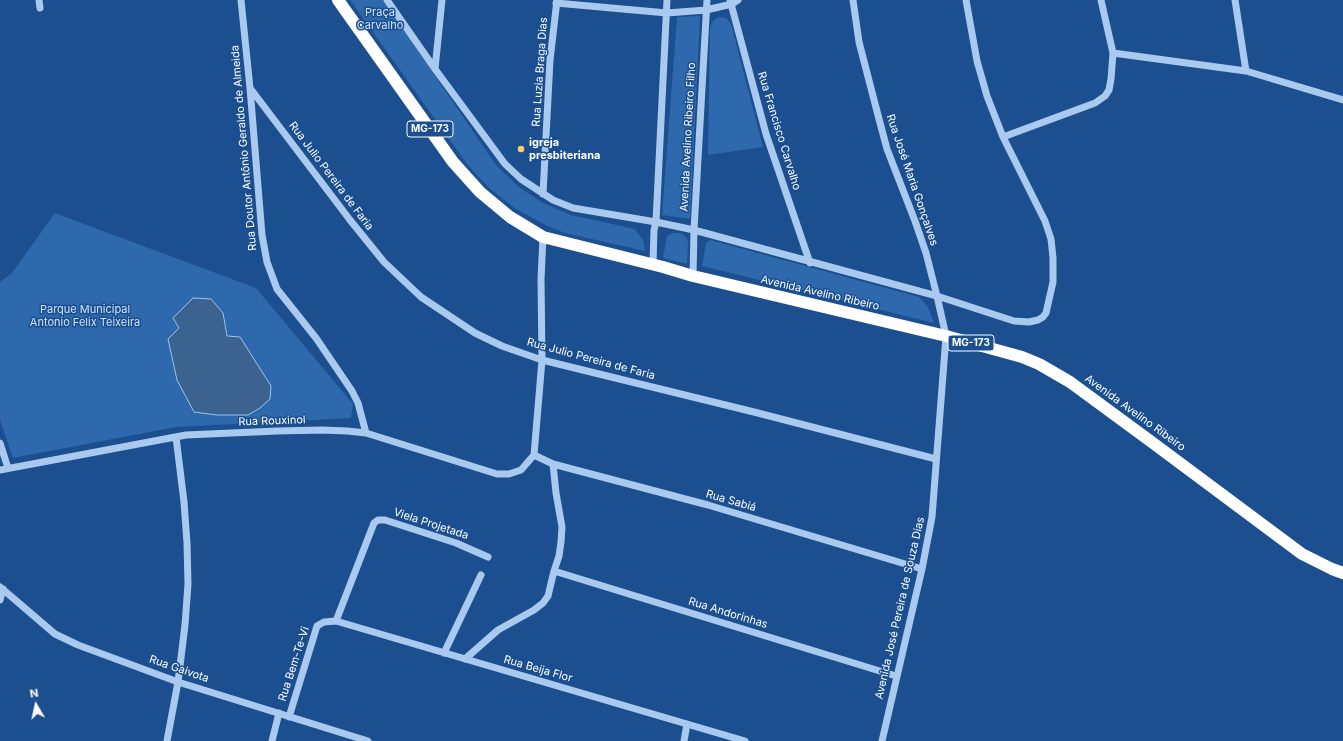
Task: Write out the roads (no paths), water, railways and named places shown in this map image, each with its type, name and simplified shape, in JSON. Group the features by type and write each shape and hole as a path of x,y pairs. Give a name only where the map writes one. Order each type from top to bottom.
{"highway":[{"name":"Avenida Avelino Ribeiro","path":"338,0 454,162 480,192 510,217 543,237 654,264 694,276 946,336 1022,357 1039,364 1070,382 1153,442 1302,554 1343,573"}],"street":[{"path":"39,0 40,8"},
{"name":"Rua Doutor Antônio Geraldo de Almeida","path":"241,0 262,235 267,262 277,289 316,338 352,391 358,403 366,433"},
{"path":"387,0 435,69 505,164 521,179 553,200 573,208 694,230 937,296 1014,321 1029,322 1038,320 1046,313 1053,282 1052,239 1046,221 1003,137 987,96 977,61 966,0"},
{"path":"435,69 442,0"},
{"path":"654,264 654,230 656,222 667,0"},
{"name":"Avenida Avelino Ribeiro Filho","path":"694,276 694,230 707,0"},
{"name":"Rua José Maria Gonçalves","path":"853,0 858,42 887,150 926,254 946,336"},
{"path":"1003,137 1101,100 1109,90 1113,53 1101,0"},
{"path":"1235,0 1246,71"},
{"path":"556,1 667,13 706,10 733,1"},
{"name":"Rua Luzia Braga Dias","path":"543,194 550,60 556,1"},
{"name":"Rua Francisco Carvalho","path":"733,1 766,134 810,262"},
{"path":"1113,53 1246,71 1343,100"},
{"name":"Rua Julio Pereira de Faria","path":"250,88 350,220 384,262 421,297 474,333 502,346 542,360 754,412 936,459"},
{"path":"534,455 542,360 541,279 543,237"},
{"name":"Avenida José Pereira de Souza Dias","path":"882,741 922,569 932,517 946,336"},
{"name":"Rua Rouxinol","path":"0,470 186,435 322,430 366,433 496,474 509,474 521,470 534,455"},
{"path":"167,741 178,682 188,584 184,502 176,437"},
{"path":"0,443 8,468"},
{"name":"Rua Sabiá","path":"534,455 553,464 708,505 922,569"},
{"path":"465,659 498,630 534,610 543,603 548,596 559,556 562,527 553,464"},
{"name":"Viela Projetada","path":"336,621 374,524 378,520 385,520 456,543 488,557"},
{"name":"Rua Andorinhas","path":"554,572 896,676"},
{"path":"444,653 481,575"},
{"path":"0,600 2,588"},
{"name":"Rua Gaivota","path":"2,588 55,634 78,645 178,682 368,741"},
{"name":"Rua Beija Flor","path":"324,622 336,621 745,741"},
{"name":"Rua Bem-Te-Vi","path":"289,717 317,626 324,622"},
{"path":"272,741 279,713"},
{"path":"684,741 687,724"}],"place":[{"name":"igreja presbiteriana","path":"521,149"}],"park label":[{"name":"Praça Carvalho","path":"380,19"},
{"name":"Parque Municipal Antonio Felix Teixeira","path":"85,316"}]}
